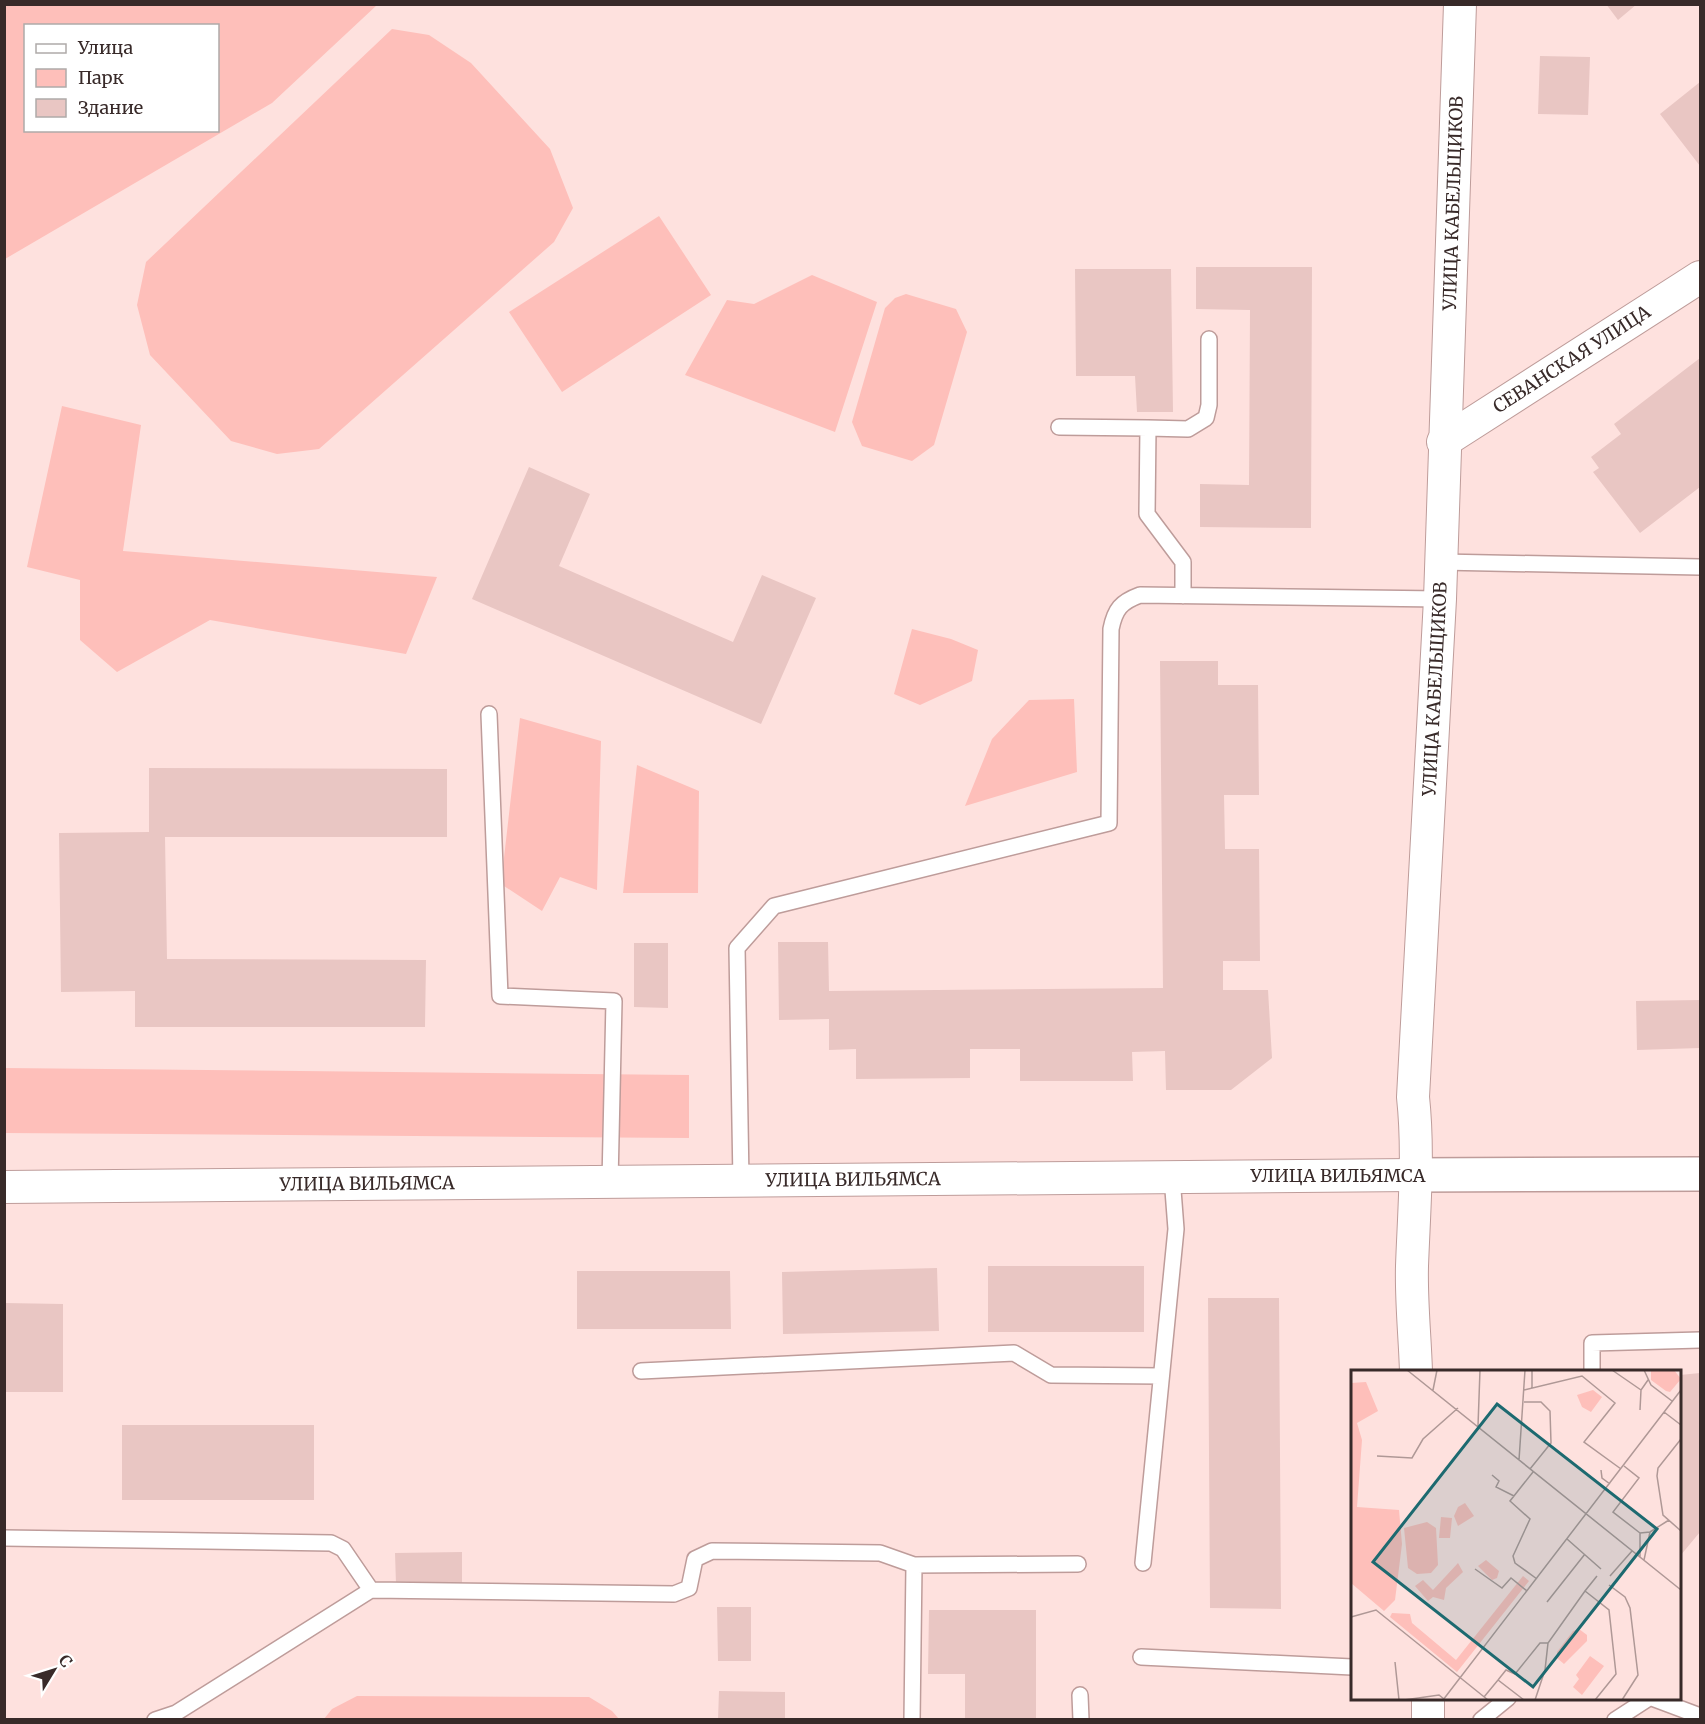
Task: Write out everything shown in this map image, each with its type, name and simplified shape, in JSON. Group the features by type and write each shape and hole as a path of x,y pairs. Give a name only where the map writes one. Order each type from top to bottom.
{"street":[{"name":"УЛИЦА КАБЕЛЬЩИКОВ","path":"1416,1370 1412,1267 1416,1226 1414,1175 1417,1132 1413,1097 1440,599 1443,442 1460,4"},
{"name":"СЕВАНСКАЯ УЛИЦА","path":"1443,442 1701,277"},
{"name":"УЛИЦА ВИЛЬЯМСА","path":"4,1187 1701,1174"},
{"path":"1428,1700 1428,1719"}],"lane":[{"path":"1059,427 1188,429 1206,418 1209,405 1209,339"},
{"path":"1148,428 1147,514 1183,562 1183,596"},
{"path":"1441,562 1701,567"},
{"path":"741,1181 737,948 774,906 1109,824 1111,629 1114,612 1124,601 1140,595 1440,599"},
{"path":"489,714 500,996 614,1001 610,1182"},
{"path":"1143,1563 1176,1229 1172,1177"},
{"path":"1592,1370 1593,1342 1701,1340"},
{"path":"642,1371 1014,1353 1051,1375 1161,1376"},
{"path":"4,1538 331,1543 349,1555 370,1590"},
{"path":"155,1719 176,1713 370,1590 674,1594 689,1588 695,1559 712,1551 880,1553 914,1565 1078,1564"},
{"path":"912,1719 914,1565"},
{"path":"1141,1658 1351,1667"},
{"path":"1080,1695 1081,1719"},
{"path":"1481,1719 1505,1700"},
{"path":"1615,1719 1647,1700"},
{"path":"1656,1700 1701,1716"}],"green space":[{"path":"5,4 377,5 272,103 5,259"},
{"path":"392,29 429,35 471,63 550,149 573,208 554,242 319,449 277,454 231,441 150,355 137,305 146,262"},
{"path":"659,216 711,295 562,392 509,312"},
{"path":"812,275 877,302 835,432 685,375 727,300 754,304"},
{"path":"906,294 956,309 967,332 934,445 912,461 862,446 852,422 885,308 895,298"},
{"path":"62,406 141,425 123,551 437,577 406,654 210,620 117,672 80,640 80,580 27,567"},
{"path":"912,629 951,639 978,650 972,681 920,705 894,694"},
{"path":"1074,699 1077,772 965,806 992,739 1029,700"},
{"path":"520,718 601,741 597,890 560,877 542,911 501,884"},
{"path":"637,765 699,791 698,893 623,893"},
{"path":"5,1068 689,1075 689,1138 5,1133"},
{"path":"357,1696 589,1697 612,1711 619,1719 324,1719 332,1709"}],"building":[{"path":"1606,4 1637,4 1618,20"},
{"path":"1540,56 1590,57 1588,115 1538,114"},
{"path":"1700,82 1700,166 1660,114"},
{"path":"1196,267 1312,267 1311,528 1200,527 1200,484 1249,485 1250,310 1196,309"},
{"path":"1075,269 1171,269 1173,412 1137,412 1135,376 1076,376"},
{"path":"1700,358 1700,487 1640,533 1593,472 1599,468 1591,457 1621,434 1614,424"},
{"path":"529,467 590,494 559,566 733,642 762,575 816,598 761,724 472,599"},
{"path":"1160,661 1218,661 1218,685 1258,685 1259,795 1224,795 1225,849 1259,849 1260,961 1223,961 1223,990 1268,990 1272,1058 1231,1090 1166,1090 1165,1051 1132,1052 1133,1081 1020,1081 1020,1049 970,1049 970,1078 856,1079 856,1049 829,1050 829,1019 779,1020 778,942 828,942 829,991 1163,988"},
{"path":"149,768 447,769 447,837 165,837 167,959 426,960 425,1027 135,1027 135,991 61,992 59,833 149,832"},
{"path":"634,943 668,943 668,1008 634,1007"},
{"path":"1700,1000 1700,1048 1637,1050 1636,1001"},
{"path":"988,1266 1144,1266 1144,1332 988,1332"},
{"path":"937,1268 939,1331 783,1334 782,1272"},
{"path":"577,1271 730,1271 731,1329 577,1329"},
{"path":"1208,1298 1279,1298 1281,1609 1210,1608"},
{"path":"4,1303 63,1304 63,1392 4,1392"},
{"path":"1700,1373 1700,1532 1681,1555 1681,1375"},
{"path":"122,1425 314,1425 314,1500 122,1500"},
{"path":"462,1552 462,1583 396,1584 395,1553"},
{"path":"717,1607 751,1607 751,1661 718,1661"},
{"path":"929,1610 1036,1610 1036,1720 965,1720 965,1674 928,1674"},
{"path":"719,1691 785,1692 785,1720 718,1720"}]}
